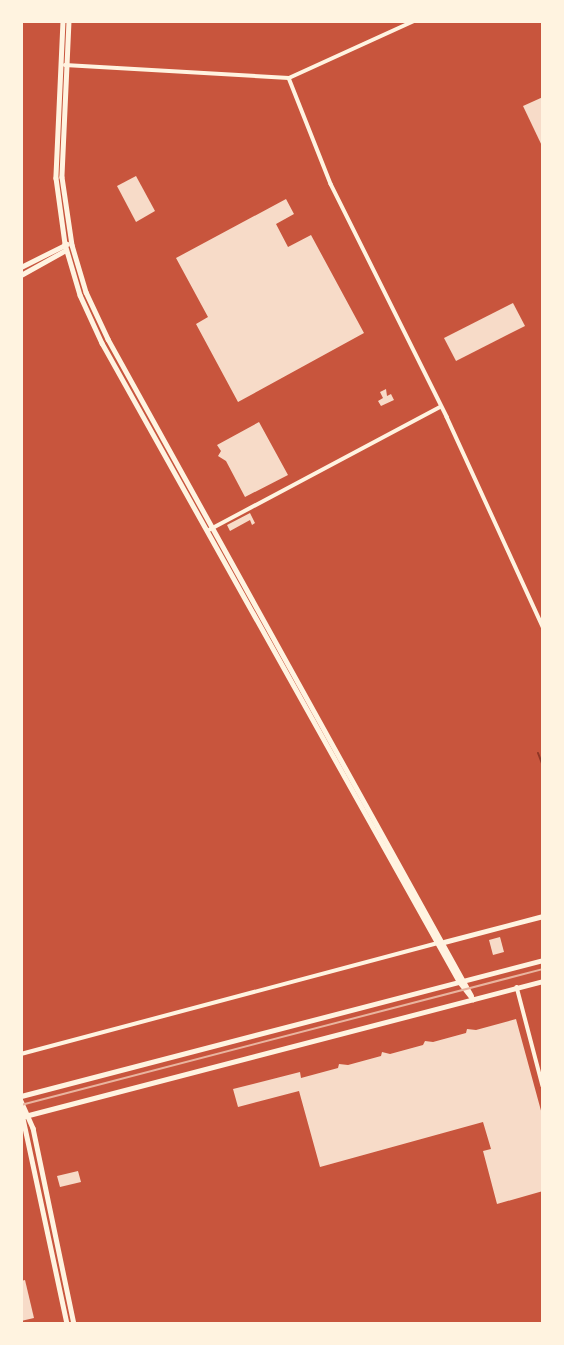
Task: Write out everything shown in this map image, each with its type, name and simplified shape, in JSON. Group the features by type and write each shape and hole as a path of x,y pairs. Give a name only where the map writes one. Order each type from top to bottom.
{"main road":[{"path":"21,1096 543,960"},
{"path":"25,1117 543,981"}],"street":[{"path":"63,21 56,160 66,251 80,295 97,334 210,529"},
{"path":"69,21 62,177 72,245 99,323 210,529 473,999"},
{"path":"60,65 289,78 414,21"},
{"path":"289,78 331,184 441,407 543,627"},
{"path":"21,267 65,244 72,245"},
{"path":"21,275 66,251 72,245"},
{"path":"210,529 441,407"},
{"path":"21,1054 543,916"},
{"path":"517,988 543,1086"},
{"path":"21,1101 74,1324"},
{"path":"21,1109 25,1117 67,1324"}],"building":[{"path":"543,97 543,148 523,106"},
{"path":"136,176 155,211 136,222 117,186"},
{"path":"286,199 294,214 276,224 288,247 311,235 364,333 238,402 196,324 208,317 176,258"},
{"path":"513,303 525,326 456,361 444,338"},
{"path":"386,389 387,396 391,394 394,400 381,406 378,401 383,398 380,392"},
{"path":"259,422 288,475 245,497 226,461 218,456 221,451 217,445"},
{"path":"250,513 255,523 252,525 250,520 230,531 227,525"},
{"path":"500,937 504,952 493,955 489,940"},
{"path":"516,1019 543,1118 543,1191 497,1204 483,1151 491,1149 483,1122 320,1167 299,1091 238,1107 233,1089 300,1072 301,1078 338,1068 339,1064 348,1065 381,1056 382,1052 390,1054 423,1045 425,1041 433,1042 466,1033 467,1029 476,1030"},
{"path":"78,1171 81,1182 60,1187 57,1176"},
{"path":"25,1280 34,1318 21,1321 21,1281"}],"waterway":[{"path":"538,753 543,766"}],"tram line":[{"path":"21,1105 543,969"}]}
